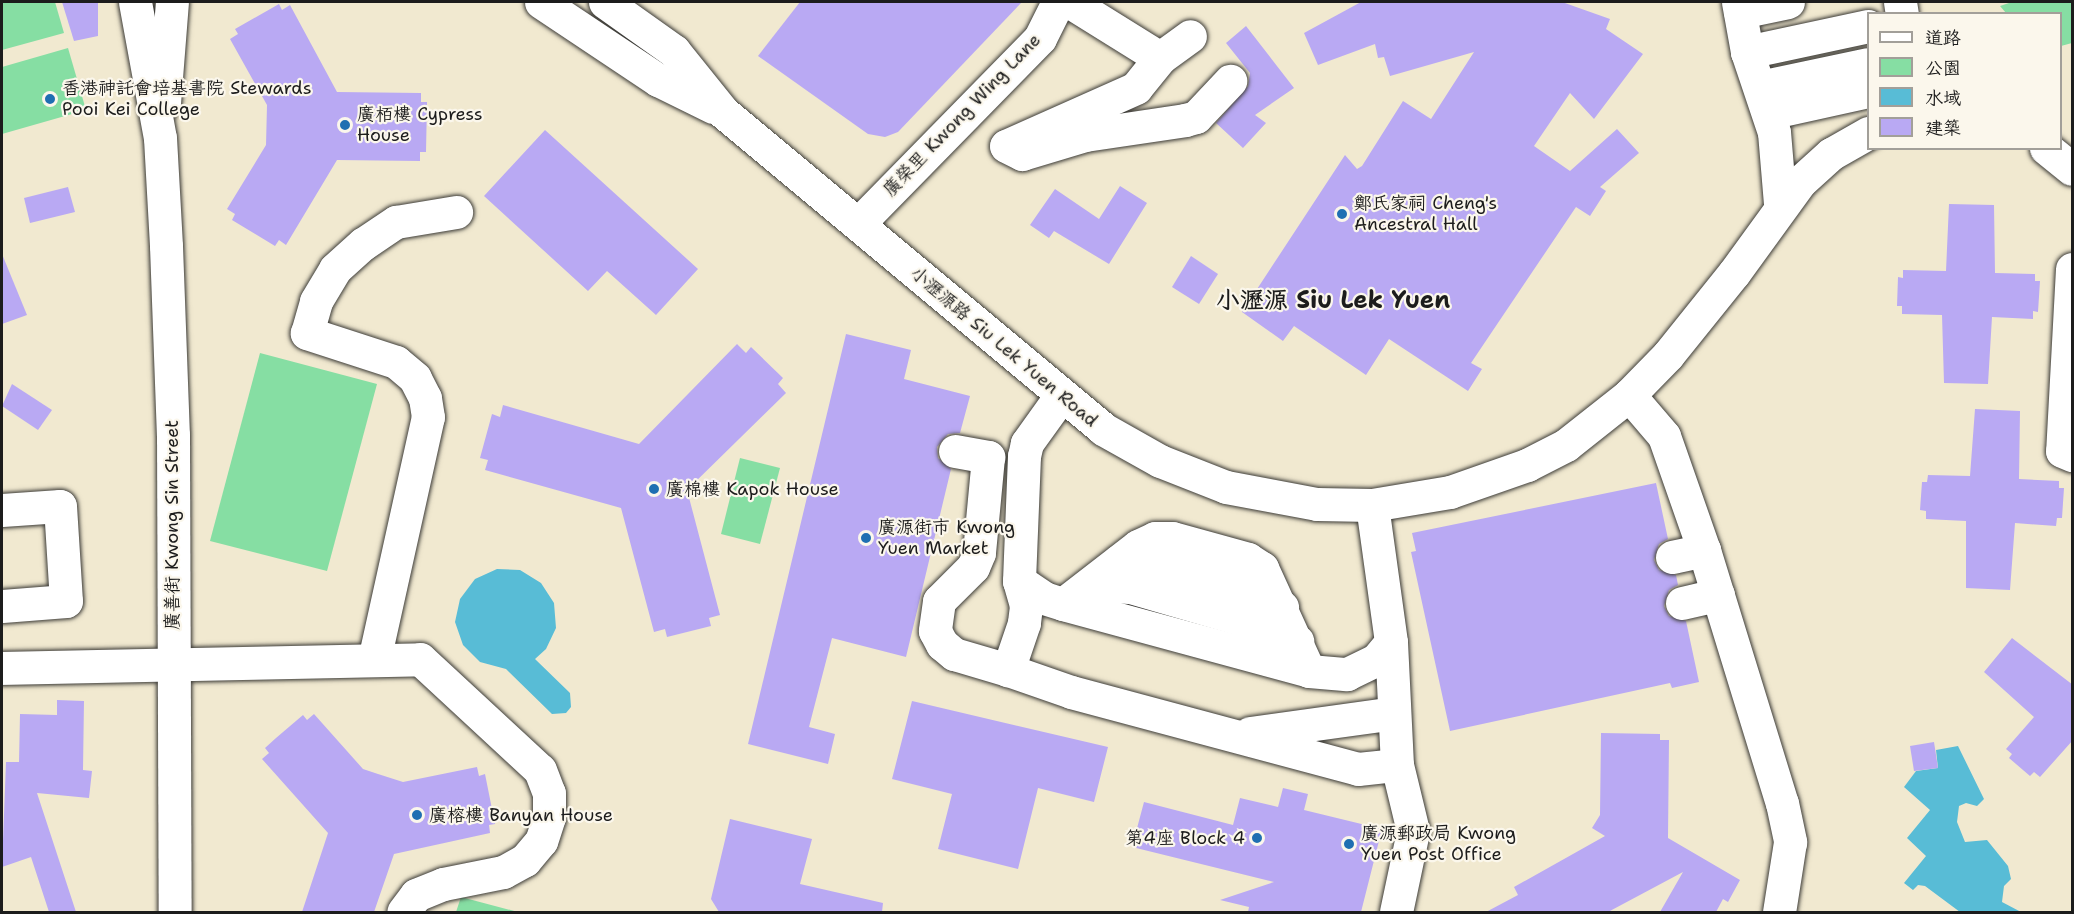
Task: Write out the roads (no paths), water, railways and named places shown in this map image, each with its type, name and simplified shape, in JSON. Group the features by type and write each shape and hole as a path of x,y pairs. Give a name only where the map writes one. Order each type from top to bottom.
{"street":[{"name":"廣善街 Kwong Sin Street","path":"135,2 160,138"},
{"name":"廣善街 Kwong Sin Street","path":"172,2 160,138 173,435 172,664 175,912"},
{"name":"小瀝源路 Siu Lek Yuen Road","path":"540,2 658,80 723,112"},
{"name":"小瀝源路 Siu Lek Yuen Road","path":"605,2 674,51 723,112 1060,397 1136,449 1226,487 1317,504 1372,505 1450,492 1527,465 1566,445 1629,395 1721,290 1780,204 1817,166 1867,134"},
{"name":"廣榮里 Kwong Wing Lane","path":"858,224 1040,38 1058,2"},
{"path":"1070,2 1160,58"},
{"path":"1780,204 1764,100 1747,52 1739,7 1788,2"},
{"path":"1747,52 1867,27"},
{"path":"1190,36 1160,58 1136,88 1006,146 1022,154 1085,135 1196,117 1230,81"},
{"path":"1764,100 1867,65"},
{"path":"1764,100 1867,91"},
{"path":"2049,150 2073,169"},
{"path":"374,660 428,417 425,398 415,378 396,362 307,333 316,301 335,269 363,244 396,222 456,212"},
{"path":"2073,269 2062,451 2073,455"},
{"path":"1629,395 1664,436 1704,550 1790,831 1779,912"},
{"path":"1008,670 1024,623 1026,606 1019,580 1024,456 1027,443 1060,397"},
{"path":"956,451 988,457 979,553 973,567 939,600 935,631 942,644 954,654 1113,704 1358,769 1395,738"},
{"path":"1372,505 1391,642 1395,738 1413,831 1396,912"},
{"path":"2,510 60,506 66,601 2,606"},
{"path":"1672,557 1704,550"},
{"path":"1063,604 1119,561 1153,564 1242,589 1282,607 1309,671"},
{"path":"1019,580 1044,598 1063,604 1309,671 1347,674 1376,660 1391,642"},
{"path":"1090,585 1130,587 1254,623 1297,641"},
{"path":"1682,603 1718,595"},
{"path":"2,668 420,659 540,770 549,793 547,825 541,841 525,860 503,872 443,884 416,895 403,912"},
{"path":"1234,736 1395,738"}],"water":[{"path":"497,569 520,570 541,583 554,603 556,628 546,649 535,659 570,693 571,707 566,713 552,714 506,669 480,662 463,645 455,622 460,599 475,579"},
{"path":"1958,746 1984,799 1977,806 1966,803 1959,806 1957,822 1965,842 1987,840 2008,866 2011,879 2004,886 2002,902 2021,912 1960,912 1925,886 1918,885 1913,890 1904,883 1926,856 1907,838 1930,810 1904,787 1916,771 1938,768 1936,750"}],"place":[{"name":"香港神託會培基書院 Stewards Pooi Kei College","path":"50,99"},
{"name":"廣栢樓 Cypress House","path":"345,125"},
{"name":"鄭氏家祠 Cheng's Ancestral Hall","path":"1342,214"},
{"name":"廣棉樓 Kapok House","path":"654,489"},
{"name":"廣源街市 Kwong Yuen Market","path":"866,538"},
{"name":"廣榕樓 Banyan House","path":"417,815"},
{"name":"第4座 Block 4","path":"1257,838"},
{"name":"廣源郵政局 Kwong Yuen Post Office","path":"1349,844"}],"district":[{"name":"小瀝源 Siu Lek Yuen","path":"1333,301"}]}
